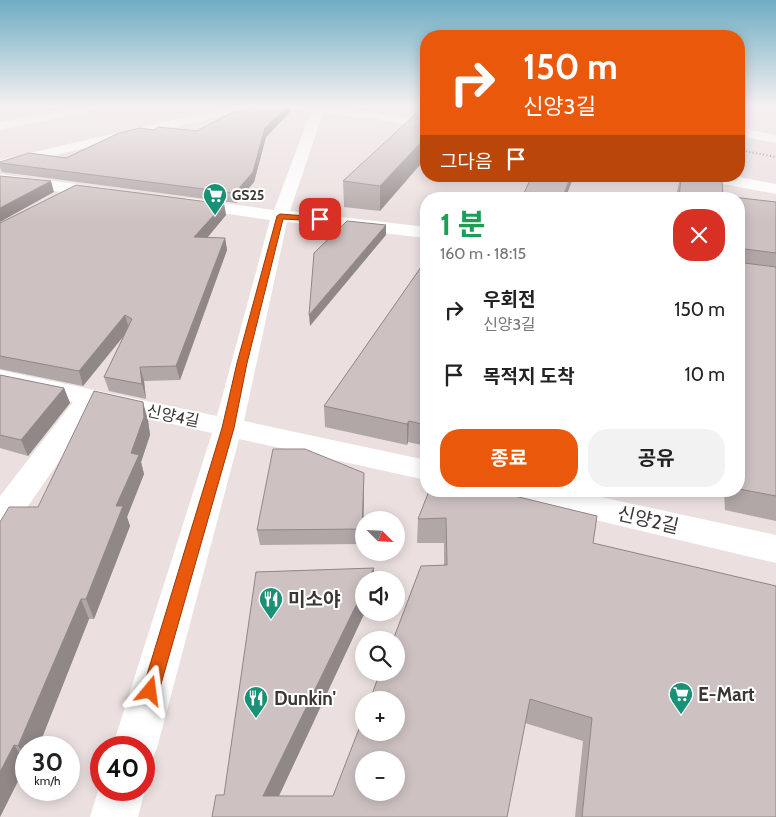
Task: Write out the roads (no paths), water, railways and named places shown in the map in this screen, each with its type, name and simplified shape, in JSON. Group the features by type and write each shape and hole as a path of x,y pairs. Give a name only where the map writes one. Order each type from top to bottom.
{"main road":[{"path":"0,164 85,144"},
{"path":"138,736 228,428 242,363 300,144"},
{"path":"0,179 124,195"},
{"path":"736,182 776,189"},
{"path":"51,203 76,189"},
{"path":"173,201 420,232"},
{"name":"신양4길","path":"0,378 228,428"},
{"path":"0,520 90,398"},
{"path":"228,428 276,436 420,469"},
{"name":"신양2길","path":"546,497 776,549"},
{"path":"114,817 119,801"}],"railway":[{"path":"745,151 776,157"}],"place":[{"name":"GS25","path":"215,216"},
{"name":"미소야","path":"271,620"},
{"name":"E-Mart","path":"681,715"},
{"name":"Dunkin'","path":"256,719"}]}
